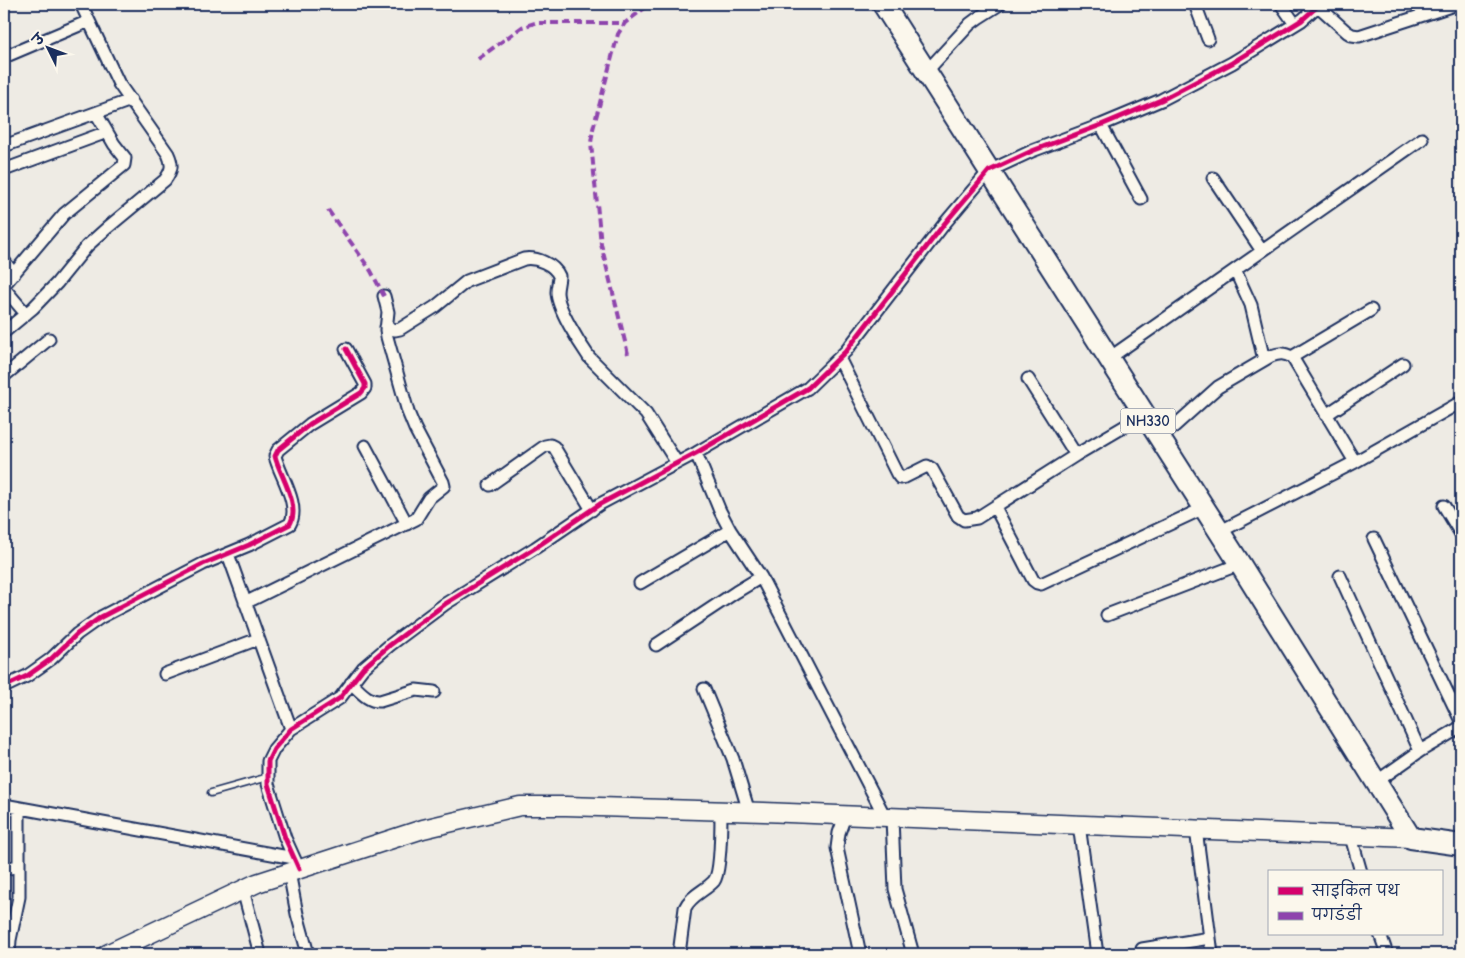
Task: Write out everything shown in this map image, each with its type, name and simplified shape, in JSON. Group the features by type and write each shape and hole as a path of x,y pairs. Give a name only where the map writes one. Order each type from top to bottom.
{"highway":[{"name":"NH330","path":"886,5 926,72 1240,564 1411,838"},
{"path":"1411,838 1461,845"}],"main road":[{"path":"107,954 294,866 423,829 520,806 722,811 1411,838"}],"street":[{"path":"4,332 26,314 57,283 88,246 107,228 165,180 173,164 119,84 82,4"},
{"path":"926,72 970,24 1000,4"},
{"path":"1195,4 1208,39"},
{"path":"1281,4 1299,22"},
{"path":"308,954 297,914 294,866 268,784 268,761 274,749 291,729 340,698 363,668 390,645 445,604 592,510 696,453 808,388 839,358 859,335 945,223 989,171 1032,151 1161,100 1232,63 1299,22 1317,7 1347,32 1360,36 1458,4"},
{"path":"4,57 89,21"},
{"path":"4,146 131,100"},
{"path":"26,314 4,287 64,214 124,165 125,158 96,113"},
{"path":"1101,125 1141,198"},
{"path":"4,170 107,132"},
{"path":"1108,359 1422,139"},
{"path":"1214,178 1262,251"},
{"path":"386,327 395,330 400,329 435,307 467,281 524,259 530,258 553,266 559,276 558,299 584,351 646,414 677,463"},
{"path":"4,261 14,274"},
{"path":"1235,270 1252,306 1264,360"},
{"path":"245,603 407,524 420,516 425,502 444,486 414,429 408,412 387,337 388,312 384,296"},
{"path":"1292,357 1371,310"},
{"path":"4,376 49,339"},
{"path":"4,687 27,676 51,660 77,634 101,617 203,564 249,545 290,524 292,520 290,495 275,456 278,450 310,424 365,388 365,384 346,349"},
{"path":"1160,439 1218,387 1264,360 1279,353 1285,353 1292,357 1354,462"},
{"path":"839,358 900,478 905,478 927,466 932,469 958,516 964,520 977,518 1076,454 1144,415"},
{"path":"1326,416 1403,364"},
{"path":"1028,379 1076,454"},
{"path":"1219,532 1354,462 1461,402"},
{"path":"490,485 545,446 550,445 554,447 592,510"},
{"path":"365,446 407,524"},
{"path":"696,453 720,511 761,578 888,818 895,889 913,954"},
{"path":"1444,506 1461,534"},
{"path":"995,507 1033,580 1041,584 1204,508"},
{"path":"640,583 730,530"},
{"path":"1374,539 1461,721"},
{"path":"228,554 291,729"},
{"path":"1107,615 1240,564"},
{"path":"1340,576 1420,751"},
{"path":"656,645 761,578"},
{"path":"164,674 258,639"},
{"path":"351,683 368,699 374,701 380,701 416,690 434,692"},
{"path":"704,689 733,758 749,812"},
{"path":"1376,782 1420,751 1461,727"},
{"path":"4,805 294,866"},
{"path":"9,954 19,897 19,808"},
{"path":"680,954 685,908 718,875 722,811"},
{"path":"845,816 839,833 837,848 860,954"},
{"path":"1079,825 1097,954"},
{"path":"1196,829 1212,954"},
{"path":"1351,837 1361,870"},
{"path":"4,869 19,866"},
{"path":"243,890 260,954"},
{"path":"1381,936 1387,954"},
{"path":"1142,949 1210,938"}],"lane":[{"path":"211,793 268,777"}],"marked path":[{"path":"628,354 601,244 591,143 618,34 625,23 650,4"},
{"path":"478,59 522,27 535,23 625,23"},
{"path":"328,210 371,271 384,296"}],"cycle path":[{"path":"299,869 285,838 268,784 268,761 274,749 291,729 340,698 363,668 390,645 445,604 535,548 600,504 696,453 808,388 846,351 945,223 989,171 1032,151 1161,100 1232,63 1302,20 1320,4"},
{"path":"4,687 27,676 51,659 77,634 101,617 203,564 249,545 290,524 293,508 275,456 278,450 310,424 361,393 365,388 365,384 346,349"}]}
